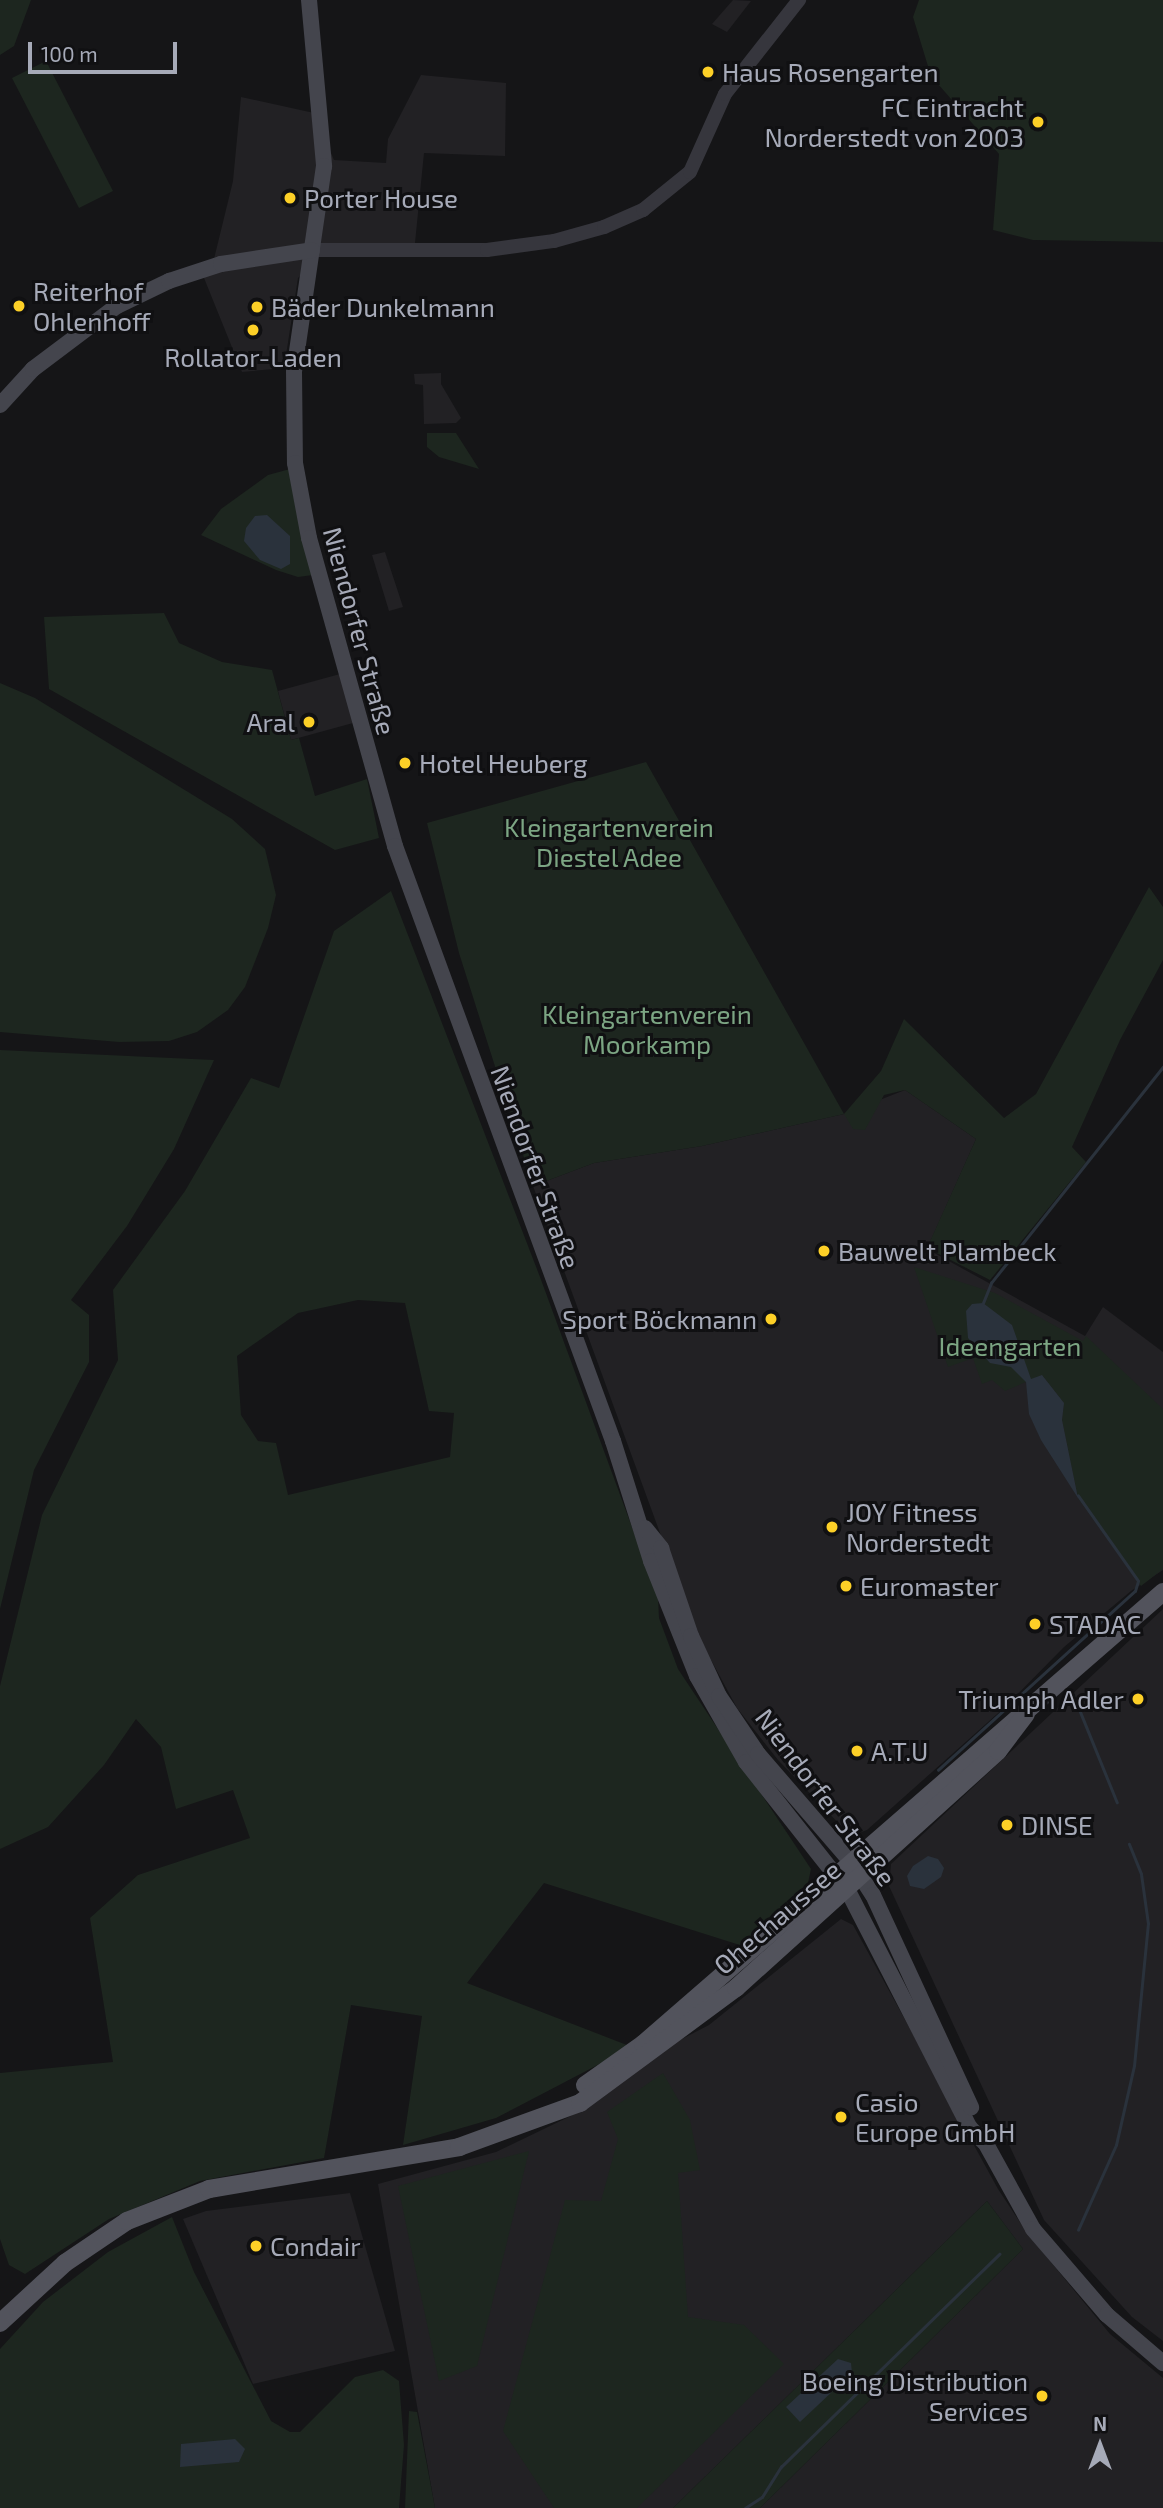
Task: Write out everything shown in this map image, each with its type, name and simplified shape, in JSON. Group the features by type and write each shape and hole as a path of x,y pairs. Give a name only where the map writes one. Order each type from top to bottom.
{"main road":[{"name":"Niendorfer Straße","path":"309,0 324,144 323,188 294,371 293,453 309,538 397,850 642,1524 651,1561 680,1637 725,1727 746,1762 848,1891 970,2128 984,2142"},
{"path":"0,405 33,369 117,306 169,281 221,264 312,250"},
{"name":"Niendorfer Straße","path":"642,1524 661,1548 691,1636 719,1696 758,1754 863,1877 984,2142 1018,2207 1075,2280 1163,2363"},
{"name":"Ohechaussee","path":"534,2122 643,2044 852,1863 985,1743 1026,1714 1163,1592"},
{"name":"Ohechaussee","path":"0,2323 65,2263 127,2221 209,2189 459,2147 534,2122 580,2103 699,2020 848,1891 998,1751 1026,1714"}],"street":[{"path":"312,250 487,250 554,241 604,228 643,210 690,172 725,94 799,0"}],"shaded area":[{"path":"733,0 751,1 727,32 712,24"},
{"path":"421,75 506,83 505,156 424,153 414,253 324,251 298,278 284,368 242,372 204,278 214,259 233,181 241,97 314,113 334,160 386,163 388,139"},
{"path":"441,373 441,384 461,418 456,423 424,424 423,385 415,384 414,374"},
{"path":"267,515 290,536 290,564 281,569 260,560 244,541 246,528 255,516"},
{"path":"385,552 403,607 389,611 372,555"},
{"name":"Aral","path":"340,674 353,723 291,740 278,691"},
{"path":"905,1090 976,1139 927,1249 1085,1336 1103,1307 1163,1352 1163,1570 1131,1591 1064,1647 1006,1706 867,1830 856,1834 846,1831 778,1760 737,1708 697,1634 533,1186 594,1163 702,1146 844,1114"},
{"path":"983,1303 1012,1325 1031,1379 1042,1375 1064,1403 1062,1420 1078,1498 1041,1440 1029,1414 1026,1382 1011,1367 990,1363 968,1338 966,1311 972,1304"},
{"path":"1163,1609 1163,2341 1132,2317 1044,2220 889,1886 891,1864"},
{"path":"928,1856 938,1859 944,1868 941,1877 924,1889 910,1886 907,1876 913,1866"},
{"path":"841,1919 853,1925 998,2189 1027,2233 1110,2334 1163,2378 1163,2508 760,2508 1023,2249 987,2201 673,2508 435,2508 378,2184 496,2152 579,2112 678,2041 709,2025"},
{"path":"350,2193 395,2351 253,2384 183,2219 206,2211"},
{"path":"838,2359 851,2363 852,2373 800,2422 786,2407"},
{"path":"235,2439 245,2449 239,2462 180,2467 181,2444"}],"green space":[{"path":"0,0 31,0 14,46 0,55"},
{"name":"FC Eintracht Norderstedt von 2003","path":"919,0 1163,0 1163,242 1033,240 993,230 999,154 931,76 913,17"},
{"path":"46,61 113,191 79,208 12,78"},
{"path":"427,433 456,433 479,469 439,457 427,447"},
{"path":"290,469 313,575 298,577 276,570 201,535 221,509 268,475"},
{"path":"164,613 179,643 222,662 272,670 291,740 299,738 315,796 367,779 379,838 335,850 49,689 44,617"},
{"path":"0,683 35,698 232,819 265,849 276,895 268,928 245,987 228,1010 197,1032 169,1041 119,1042 0,1032"},
{"name":"Kleingartenverein Moorkamp","path":"646,762 844,1114 702,1146 594,1163 533,1186 459,953 427,823"},
{"path":"1149,887 1163,907 1163,960 1120,1040 1072,1147 1086,1162 990,1280 927,1248 976,1139 905,1090 884,1095 865,1130 853,1129 844,1114 881,1071 904,1019 1004,1118 1036,1094"},
{"path":"391,891 540,1277 658,1598 659,1618 678,1669 811,1869 808,1883 746,1947 544,1883 467,1983 632,2047 496,2118 403,2145 422,2016 351,2005 324,2158 200,2181 109,2219 25,2274 9,2265 0,2239 0,2073 113,2062 90,1918 138,1875 250,1838 233,1790 176,1809 161,1747 136,1719 104,1765 48,1827 0,1849 0,1686 42,1515 118,1360 113,1290 185,1191 251,1078 279,1088 334,931","holes":["358,1300 405,1303 429,1411 454,1413 450,1457 288,1495 276,1443 258,1441 241,1415 237,1356 298,1313"]},
{"path":"0,1050 214,1060 174,1149 127,1226 71,1300 89,1315 89,1362 34,1470 0,1609"},
{"name":"Ideengarten","path":"914,1267 995,1293 1083,1341 1086,1336 1163,1409 1163,1569 1141,1586 1078,1498 1062,1420 1064,1403 1042,1375 1005,1391 992,1380 982,1384 973,1358 948,1367"},
{"path":"663,2073 690,2120 700,2170 678,2173 688,2317 744,2325 784,2364 637,2508 554,2508 503,2431 565,2200 601,2201 618,2139 607,2112"},
{"path":"529,2151 477,2366 439,2381 398,2186"},
{"path":"987,2201 1023,2249 760,2508 673,2508"},
{"path":"172,2217 194,2272 271,2421 290,2432 300,2432 355,2377 383,2370 399,2381 404,2445 399,2508 0,2508 0,2349 43,2302 108,2252"},
{"path":"409,2411 417,2412 435,2508 405,2508"}],"waterway":[{"path":"983,1303 991,1283 1163,1067"},
{"path":"938,1770 1135,1591 1138,1581 1078,1496"},
{"path":"1072,1691 1117,1802"},
{"path":"1078,2230 1116,2145 1134,2066 1148,1924 1141,1874 1129,1844"},
{"path":"745,2508 762,2497 781,2467 999,2254"}],"place":[{"name":"Haus Rosengarten","path":"708,72"},
{"name":"FC Eintracht Norderstedt von 2003","path":"1038,122"},
{"name":"Porter House","path":"290,198"},
{"name":"Reiterhof Ohlenhoff","path":"19,306"},
{"name":"Bäder Dunkelmann","path":"257,307"},
{"name":"Rollator-Laden","path":"253,330"},
{"name":"Aral","path":"309,722"},
{"name":"Hotel Heuberg","path":"405,763"},
{"name":"Bauwelt Plambeck","path":"824,1251"},
{"name":"Sport Böckmann","path":"771,1319"},
{"name":"JOY Fitness Norderstedt","path":"832,1527"},
{"name":"Euromaster","path":"846,1586"},
{"name":"STADAC","path":"1035,1624"},
{"name":"Triumph Adler","path":"1138,1699"},
{"name":"A.T.U","path":"857,1751"},
{"name":"DINSE","path":"1007,1825"},
{"name":"Casio Europe GmbH","path":"841,2117"},
{"name":"Condair","path":"256,2246"},
{"name":"Boeing Distribution Services","path":"1042,2396"}],"park label":[{"name":"Kleingartenverein Diestel Adee","path":"609,842"}]}
